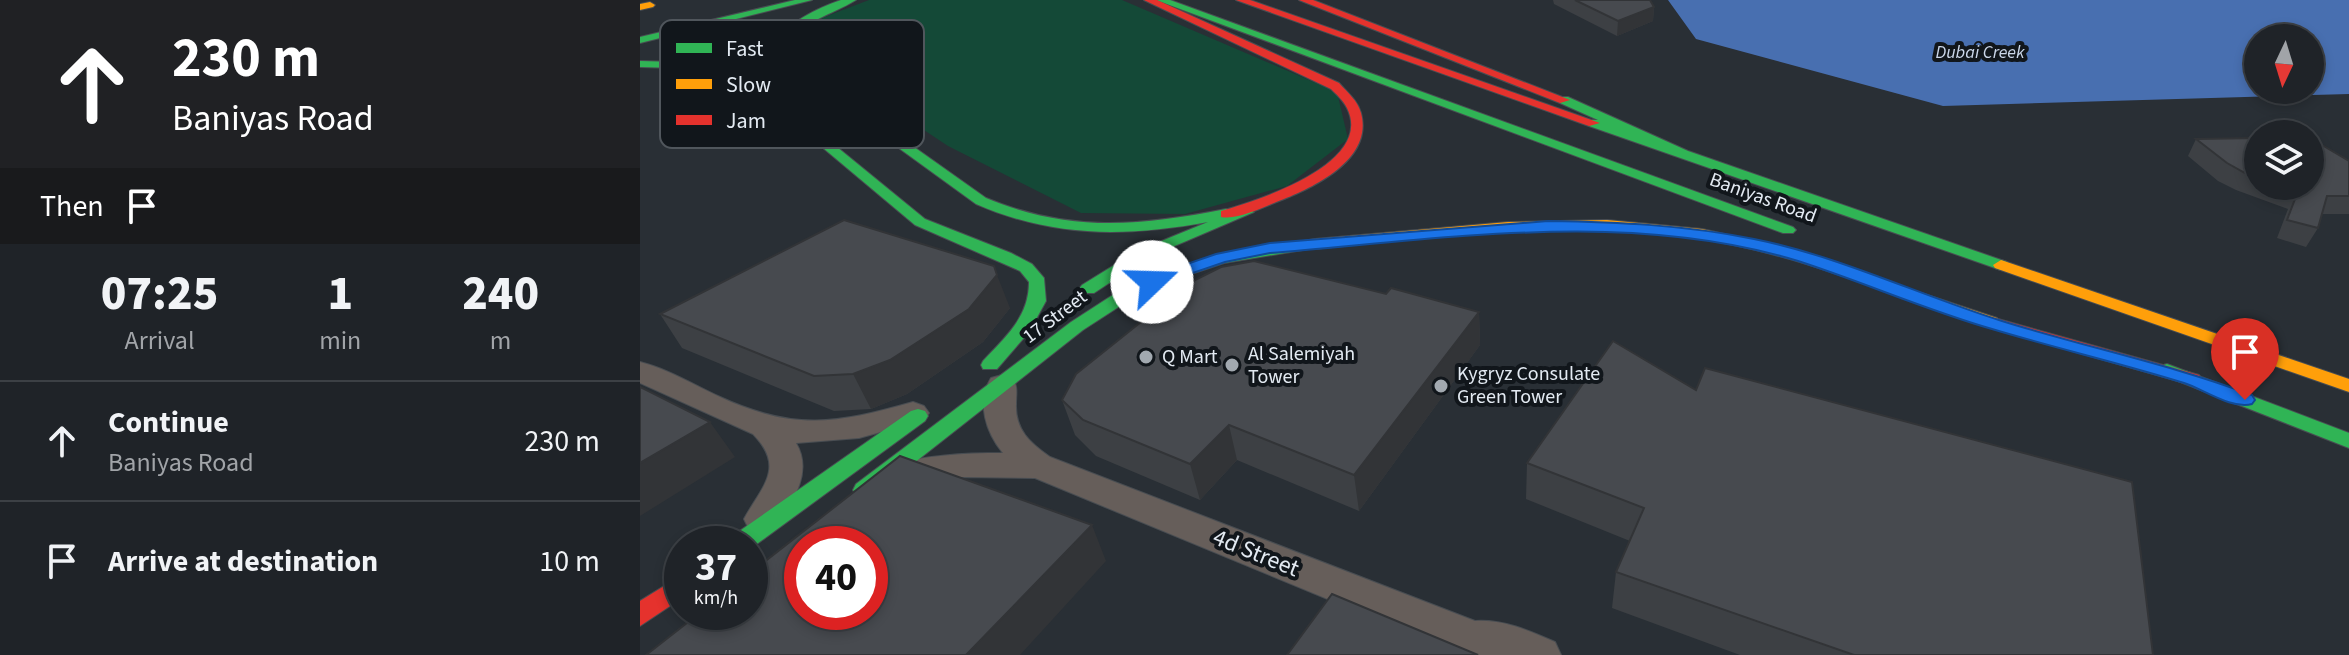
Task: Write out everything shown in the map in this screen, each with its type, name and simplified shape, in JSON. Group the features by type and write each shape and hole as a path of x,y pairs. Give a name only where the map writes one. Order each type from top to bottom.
{"main road":[{"path":"690,20 780,0"},
{"path":"724,20 807,0"},
{"path":"806,20 851,0"},
{"path":"907,148 981,201 1005,214 1039,224 1119,229 1206,217 1264,204 1292,193 1340,159 1353,142 1358,126 1353,105 1335,86 1149,0"},
{"name":"Baniyas Road","path":"1161,0 1804,236"},
{"name":"Baniyas Road","path":"1241,0 2349,386"},
{"path":"1304,0 1581,107 1694,159"},
{"path":"640,31 660,27"},
{"path":"640,40 660,35"},
{"path":"640,64 660,65"},
{"path":"831,148 920,222 953,240 1001,253 1021,262 1034,276 1039,292 1035,312 1023,333 990,374"},
{"name":"17 Street","path":"1075,299 1143,254 1264,204"},
{"name":"17 Street","path":"990,374 1129,292 1174,272 1221,257 1286,246 1585,225 1649,228 1753,244 2057,344 2192,379"},
{"path":"1863,258 2192,379 2349,441"},
{"name":"17 Street","path":"844,506 879,479 1051,320"},
{"path":"765,526 931,407"},
{"path":"640,615 664,598"}],"street":[{"path":"640,371 765,427 792,432 859,427 931,407"},
{"name":"4d Street","path":"990,374 1002,430 1016,450 1038,466 1482,647 1486,637 1510,642 1541,655"},
{"path":"756,526 771,507 784,481 788,458 781,440 765,427"},
{"name":"4d Street","path":"879,479 963,465 1038,466"}],"green space":[{"path":"869,0 1122,0 1337,92 1348,139 1287,186 1185,214 1081,213 948,146 924,130 924,20 819,19"}],"water":[{"name":"Dubai Creek","path":"1668,0 2349,0 2349,94 2324,95 2324,24 2244,24 2244,97 1943,106 1696,39"}],"building":[{"path":"1575,0 1650,0 1654,7 1618,21"},
{"path":"2244,138 2244,172 2227,163 2196,139"},
{"path":"2324,146 2349,161 2349,196 2327,196 2318,228 2287,220 2295,200 2324,200"},
{"path":"844,220 994,266 997,275 969,309 890,360 853,374 814,376 660,314"},
{"path":"1254,261 1386,294 1391,288 1479,312 1354,475 1229,425 1190,464 1083,420 1062,400 1076,374 1191,282 1221,267"},
{"path":"1613,341 1696,390 1705,368 2132,482 2153,655 1854,655 1616,572 1644,508 1527,463"},
{"path":"640,387 710,422 640,463"},
{"path":"900,456 1092,525 966,655 646,655 678,630 768,630 768,559 784,546 784,630 888,630 888,526 810,526"},
{"path":"1332,594 1478,655 1287,655"}],"traffic: fast":[{"path":"724,20 807,0"},
{"path":"806,20 851,0"},
{"path":"1161,0 1788,230"},
{"path":"640,40 660,35"},
{"path":"640,64 660,65"},
{"path":"1564,100 1694,159"},
{"path":"1594,123 2001,265"},
{"path":"831,148 920,222 1026,267 1038,281 1038,301 1023,328 990,365"},
{"path":"907,148 981,201 1016,216 1054,225 1110,229 1183,222 1226,214"},
{"path":"1088,289 1143,254 1246,212"},
{"path":"864,490 1077,326 1128,293 1158,279 1221,259 1315,244"},
{"path":"2167,370 2349,441"},
{"path":"764,526 918,416"}],"traffic: slow":[{"path":"640,7 650,5"},
{"path":"1315,244 1508,227 1607,225 1655,228 1702,234 1776,250 1991,322"},
{"path":"2001,265 2349,386"}],"traffic: jam":[{"path":"1149,0 1335,86 1355,112 1355,136 1346,153 1330,169 1287,193 1226,214"},
{"path":"1241,0 1594,123"},
{"path":"1304,0 1564,100"},
{"path":"1991,322 2192,379"},
{"path":"640,615 664,598"}],"place":[{"name":"Q Mart","path":"1146,357"},
{"name":"Al Salemiyah Tower","path":"1232,365"},
{"name":"Kygryz Consulate Green Tower","path":"1441,386"}],"route":[{"path":"1152,282 1221,257 1270,248 1548,226 1598,225 1699,233 1805,258 1995,325 2192,379 2245,400"}]}
